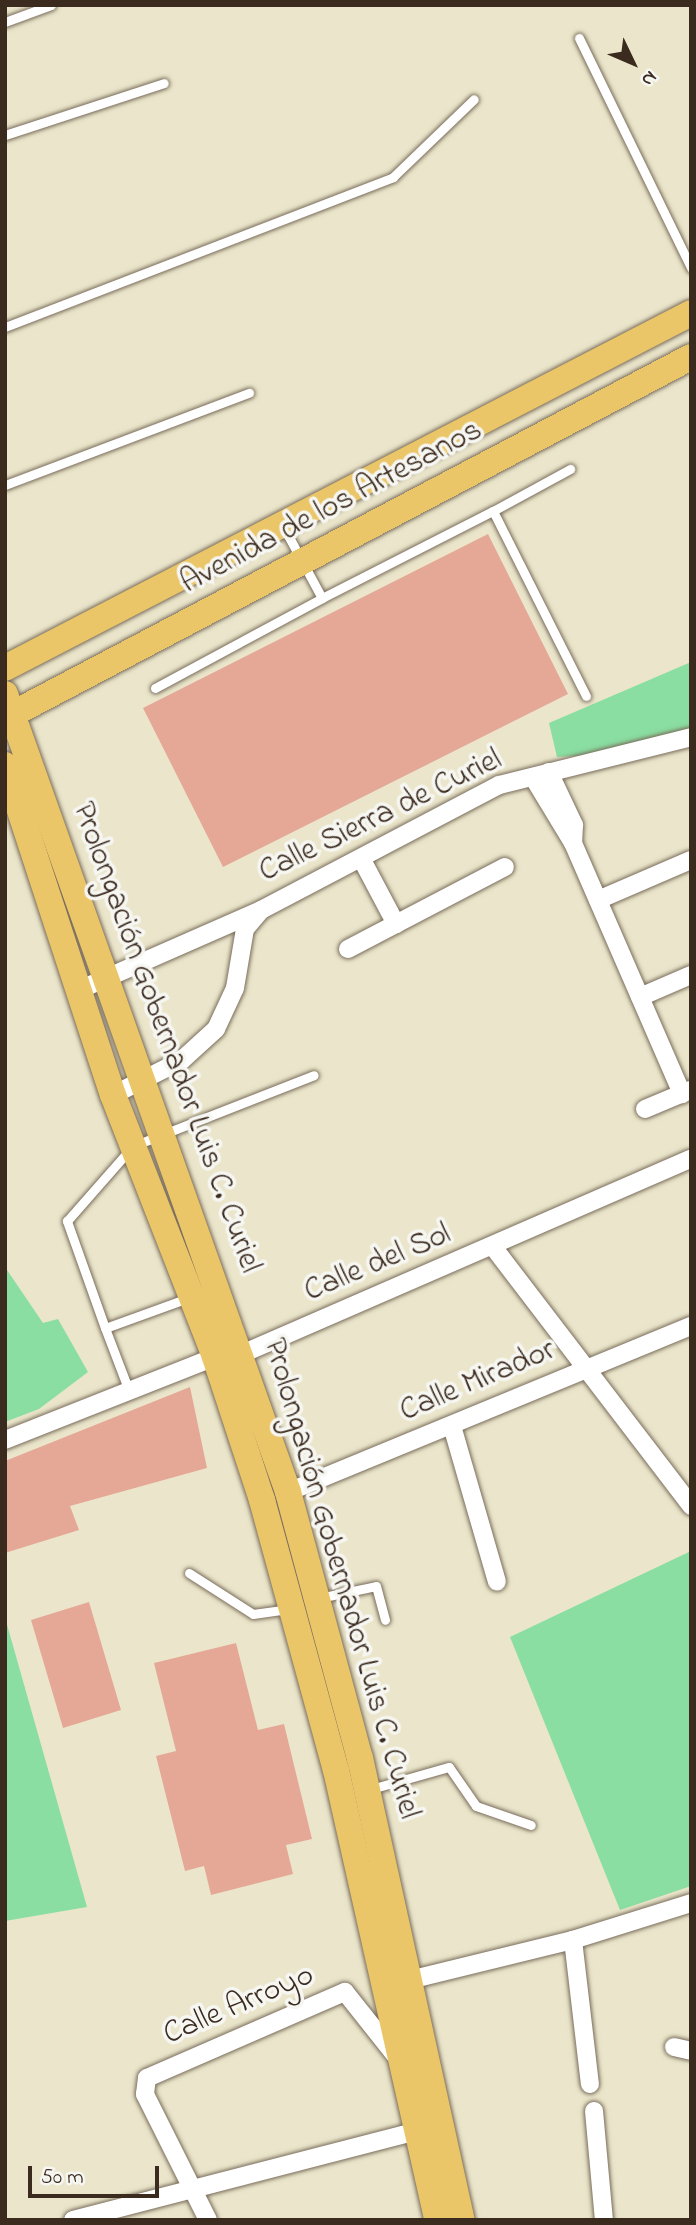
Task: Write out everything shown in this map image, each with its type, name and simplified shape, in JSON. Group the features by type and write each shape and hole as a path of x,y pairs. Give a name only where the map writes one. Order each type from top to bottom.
{"main road":[{"name":"Avenida de los Artesanos","path":"5,668 691,313"},
{"name":"Avenida de los Artesanos","path":"8,709 302,561 691,357"},
{"name":"Prolongación Gobernador Luis C. Curiel","path":"8,709 244,1353 288,1492 367,1790 409,1980 437,2220"},
{"name":"Prolongación Gobernador Luis C. Curiel","path":"5,765 113,1095 215,1357 292,1608 403,2064 461,2220"}],"street":[{"name":"Calle Sierra de Curiel","path":"79,990 261,910 499,785 691,737"},
{"path":"541,775 574,825 573,843 640,997 686,1092 645,1109"},
{"path":"360,858 396,924"},
{"path":"598,900 691,860"},
{"path":"348,949 505,867"},
{"name":"Calle Sierra de Curiel","path":"113,1095 143,1083 216,1030 235,988 245,929 261,910"},
{"path":"640,997 691,975"},
{"name":"Calle del Sol","path":"5,1440 215,1357 244,1353 494,1248 691,1159"},
{"path":"494,1248 691,1506"},
{"name":"Calle Mirador","path":"288,1492 691,1326"},
{"path":"452,1426 496,1582"},
{"path":"409,1980 573,1940 691,1903"},
{"path":"573,1940 590,2084"},
{"name":"Calle Arroyo","path":"192,2189 145,2094 147,2078 345,1992 355,1996 403,2064"},
{"path":"594,2111 604,2220"},
{"path":"73,2220 428,2128"},
{"path":"192,2189 208,2220"}],"lane":[{"path":"5,22 51,5"},
{"path":"579,37 691,268"},
{"path":"5,135 163,83"},
{"path":"5,327 393,177 474,99"},
{"path":"5,485 249,393"},
{"path":"155,688 570,469"},
{"path":"493,511 586,696"},
{"path":"282,525 322,598"},
{"path":"129,1391 67,1221 133,1146 314,1075"},
{"path":"105,1328 219,1285"},
{"path":"189,1573 253,1614 292,1608 317,1599 376,1586 385,1620"},
{"path":"367,1790 449,1768 477,1806 531,1825"}],"green space":[{"path":"691,662 691,729 610,754 557,757 549,723"},
{"path":"5,1267 43,1323 58,1319 88,1372 39,1409 5,1422"},
{"path":"691,1551 691,1886 620,1910 510,1637"},
{"path":"5,1622 87,1907 5,1921"}],"building":[{"path":"488,534 568,694 223,867 143,708"},
{"path":"190,1387 207,1468 70,1506 79,1530 5,1553 5,1461"},
{"path":"89,1602 121,1710 63,1728 31,1620"},
{"path":"236,1643 258,1730 284,1724 312,1839 286,1845 293,1874 211,1895 204,1866 185,1871 156,1756 176,1751 154,1663"}]}
